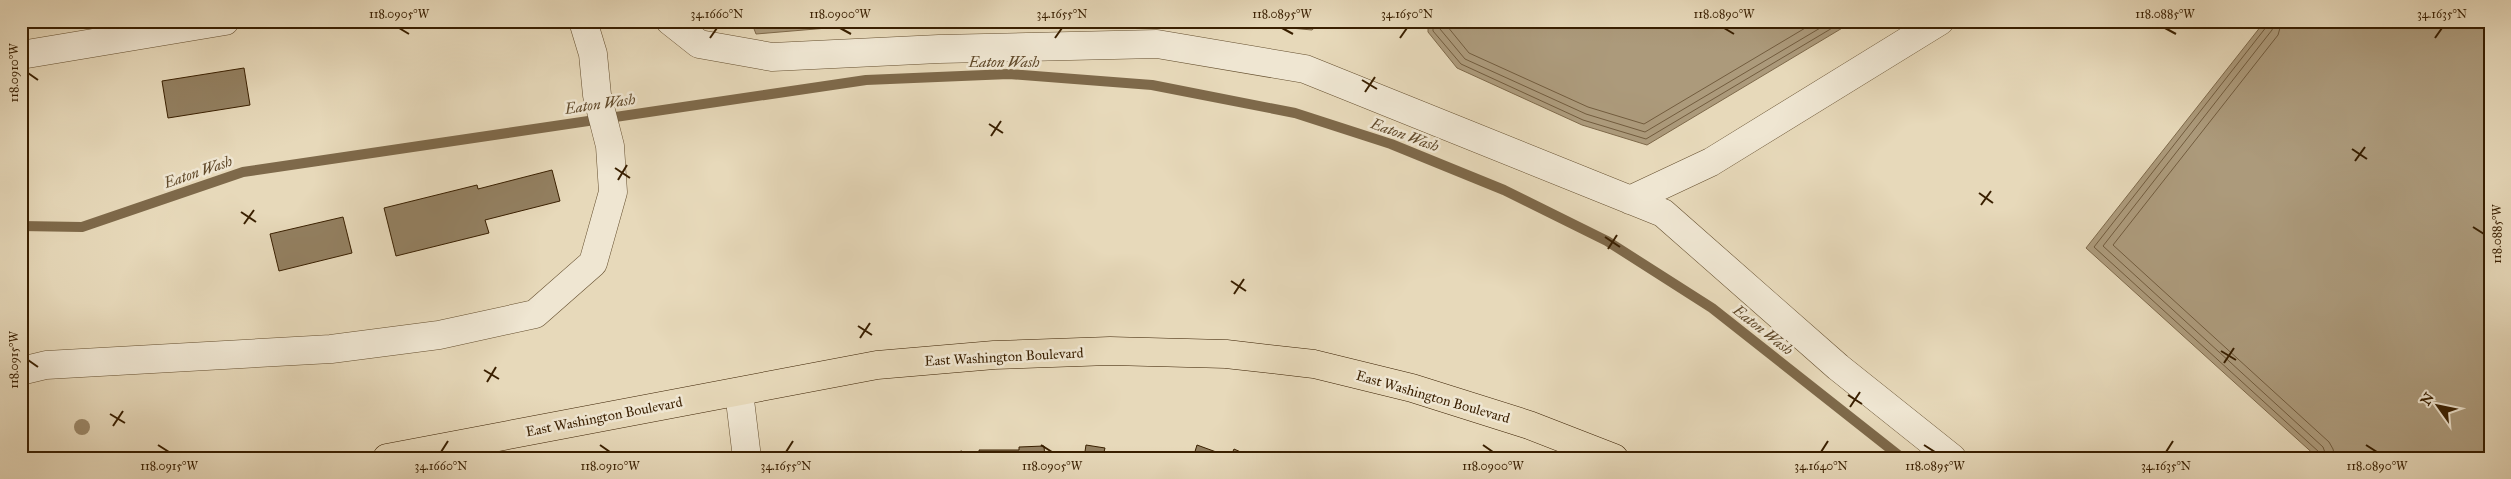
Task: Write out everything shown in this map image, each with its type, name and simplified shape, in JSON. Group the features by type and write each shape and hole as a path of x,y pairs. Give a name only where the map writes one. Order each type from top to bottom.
{"main road":[{"name":"East Washington Boulevard","path":"387,458 877,365 984,356 1110,351 1226,354 1314,364 1412,388 1529,425 1606,456"}],"street":[{"path":"21,56 225,21"},
{"path":"21,370 56,364 331,349 438,335 535,314 593,263 613,192 610,146 597,95 593,54 583,21"},
{"path":"670,21 699,44 772,57 939,49 1157,44 1305,69 1663,213 1838,367 1952,458"},
{"path":"1630,200 1711,162 1940,21"},
{"path":"740,392 747,458"}],"water":[{"path":"751,21 911,21 756,34"},
{"path":"1216,21 1322,21 1312,30"},
{"path":"1428,21 1854,21 1647,145 1582,125 1457,68 1428,32"},
{"path":"2265,21 2490,21 2490,458 2318,458 2086,248"}],"building":[{"path":"244,68 250,105 168,118 162,81"},
{"path":"552,170 560,201 485,220 489,233 396,256 384,208 477,185 478,189"},
{"path":"343,217 352,253 279,271 270,234"},
{"path":"1086,445 1105,448 1104,452 1146,458 1084,458"},
{"path":"1197,445 1219,453 1217,458 1193,458"},
{"path":"1044,446 1045,458 980,458 979,450 1019,450 1019,447"},
{"path":"1234,449 1254,458 1230,458"},
{"path":"962,451 963,458 942,458 942,455"}],"waterway":[{"name":"Eaton Wash","path":"21,226 82,227 243,172 866,80 1009,74 1152,85 1295,113 1391,144 1504,190 1607,241 1712,308 1902,458"}]}
